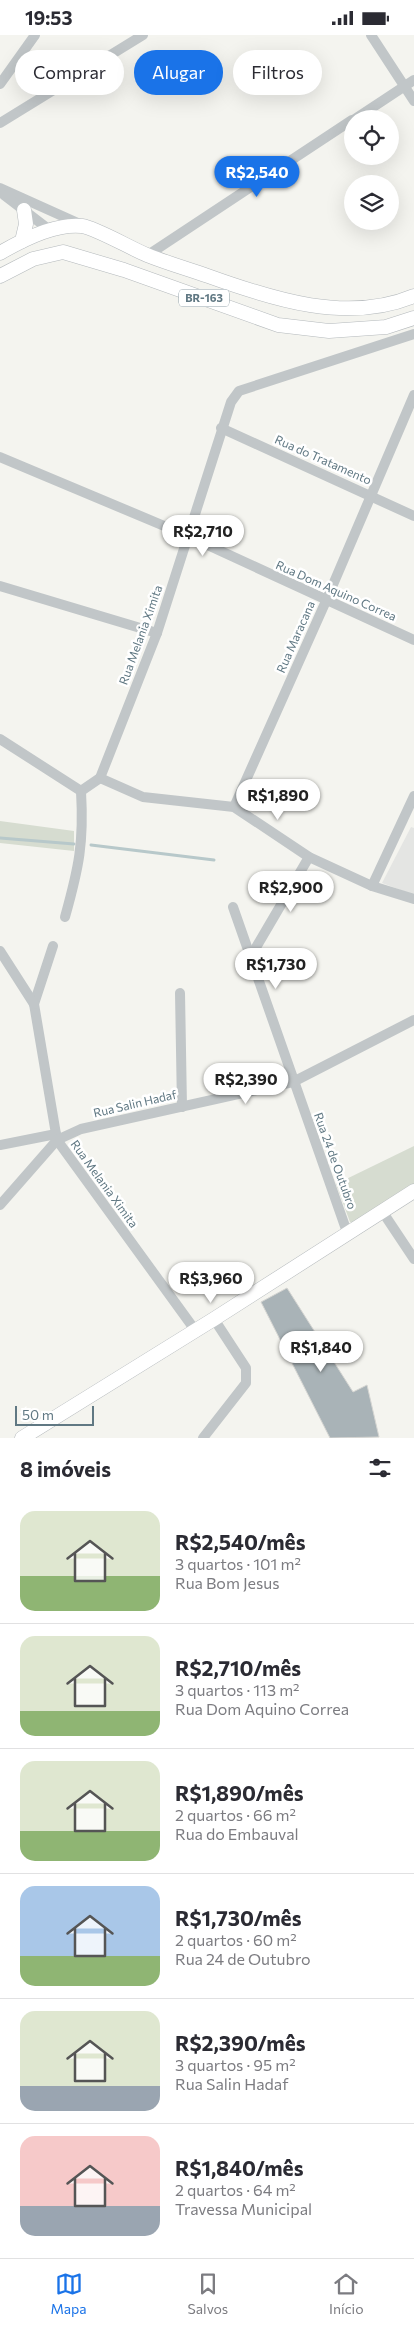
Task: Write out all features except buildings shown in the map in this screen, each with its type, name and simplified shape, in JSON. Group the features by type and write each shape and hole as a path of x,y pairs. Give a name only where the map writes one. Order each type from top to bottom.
{"main road":[{"path":"22,241 26,224 24,210"},
{"name":"BR-163","path":"83,226 148,255 263,295 325,308 394,304 414,296"},
{"path":"0,253 22,241 50,231 64,227 83,226"},
{"path":"50,231 56,247 63,252"},
{"name":"BR-163","path":"0,276 33,259 63,252 124,270 278,325 328,331 386,327 414,318"},
{"path":"124,270 138,267 148,255"},
{"path":"22,1438 214,1319 347,1232 414,1191"}],"street":[{"path":"0,84 35,35"},
{"path":"0,123 143,35"},
{"path":"371,35 414,101"},
{"path":"368,110 414,80"},
{"path":"148,255 344,126"},
{"path":"0,190 50,231"},
{"path":"0,190 83,226"},
{"name":"Rua Melania Ximita","path":"100,778 157,633 230,402 239,391 414,334"},
{"name":"Rua Maracana","path":"234,807 326,601 414,395"},
{"name":"Rua do Tratamento","path":"221,428 414,516"},
{"name":"Rua Dom Aquino Correa","path":"0,457 188,537 326,601 414,639"},
{"path":"0,586 157,633"},
{"path":"0,739 81,791"},
{"path":"81,791 100,778 143,797 234,807 309,857 372,886 414,899"},
{"path":"65,917 82,847 81,791"},
{"path":"372,886 414,796"},
{"path":"251,956 309,857"},
{"name":"Rua 24 de Outubro","path":"233,907 347,1232"},
{"name":"Rua Melania Ximita","path":"53,946 34,1004 57,1137 195,1330"},
{"path":"0,951 34,1004"},
{"path":"180,993 182,1107"},
{"name":"Rua Salin Hadaf","path":"57,1137 81,1129 293,1082 414,1020"},
{"path":"0,1145 57,1137"},
{"path":"0,1205 57,1137"},
{"path":"382,1211 414,1259"},
{"path":"203,1438 246,1383 248,1376 246,1368 214,1319"}],"shaded area":[{"path":"0,821 74,831 74,851 0,843"},
{"path":"411,827 414,828 414,895 382,883"},
{"path":"414,1146 414,1186 354,1223 350,1222 336,1184"}],"waterway":[{"path":"0,838 74,844"},
{"path":"91,845 214,860"}]}
